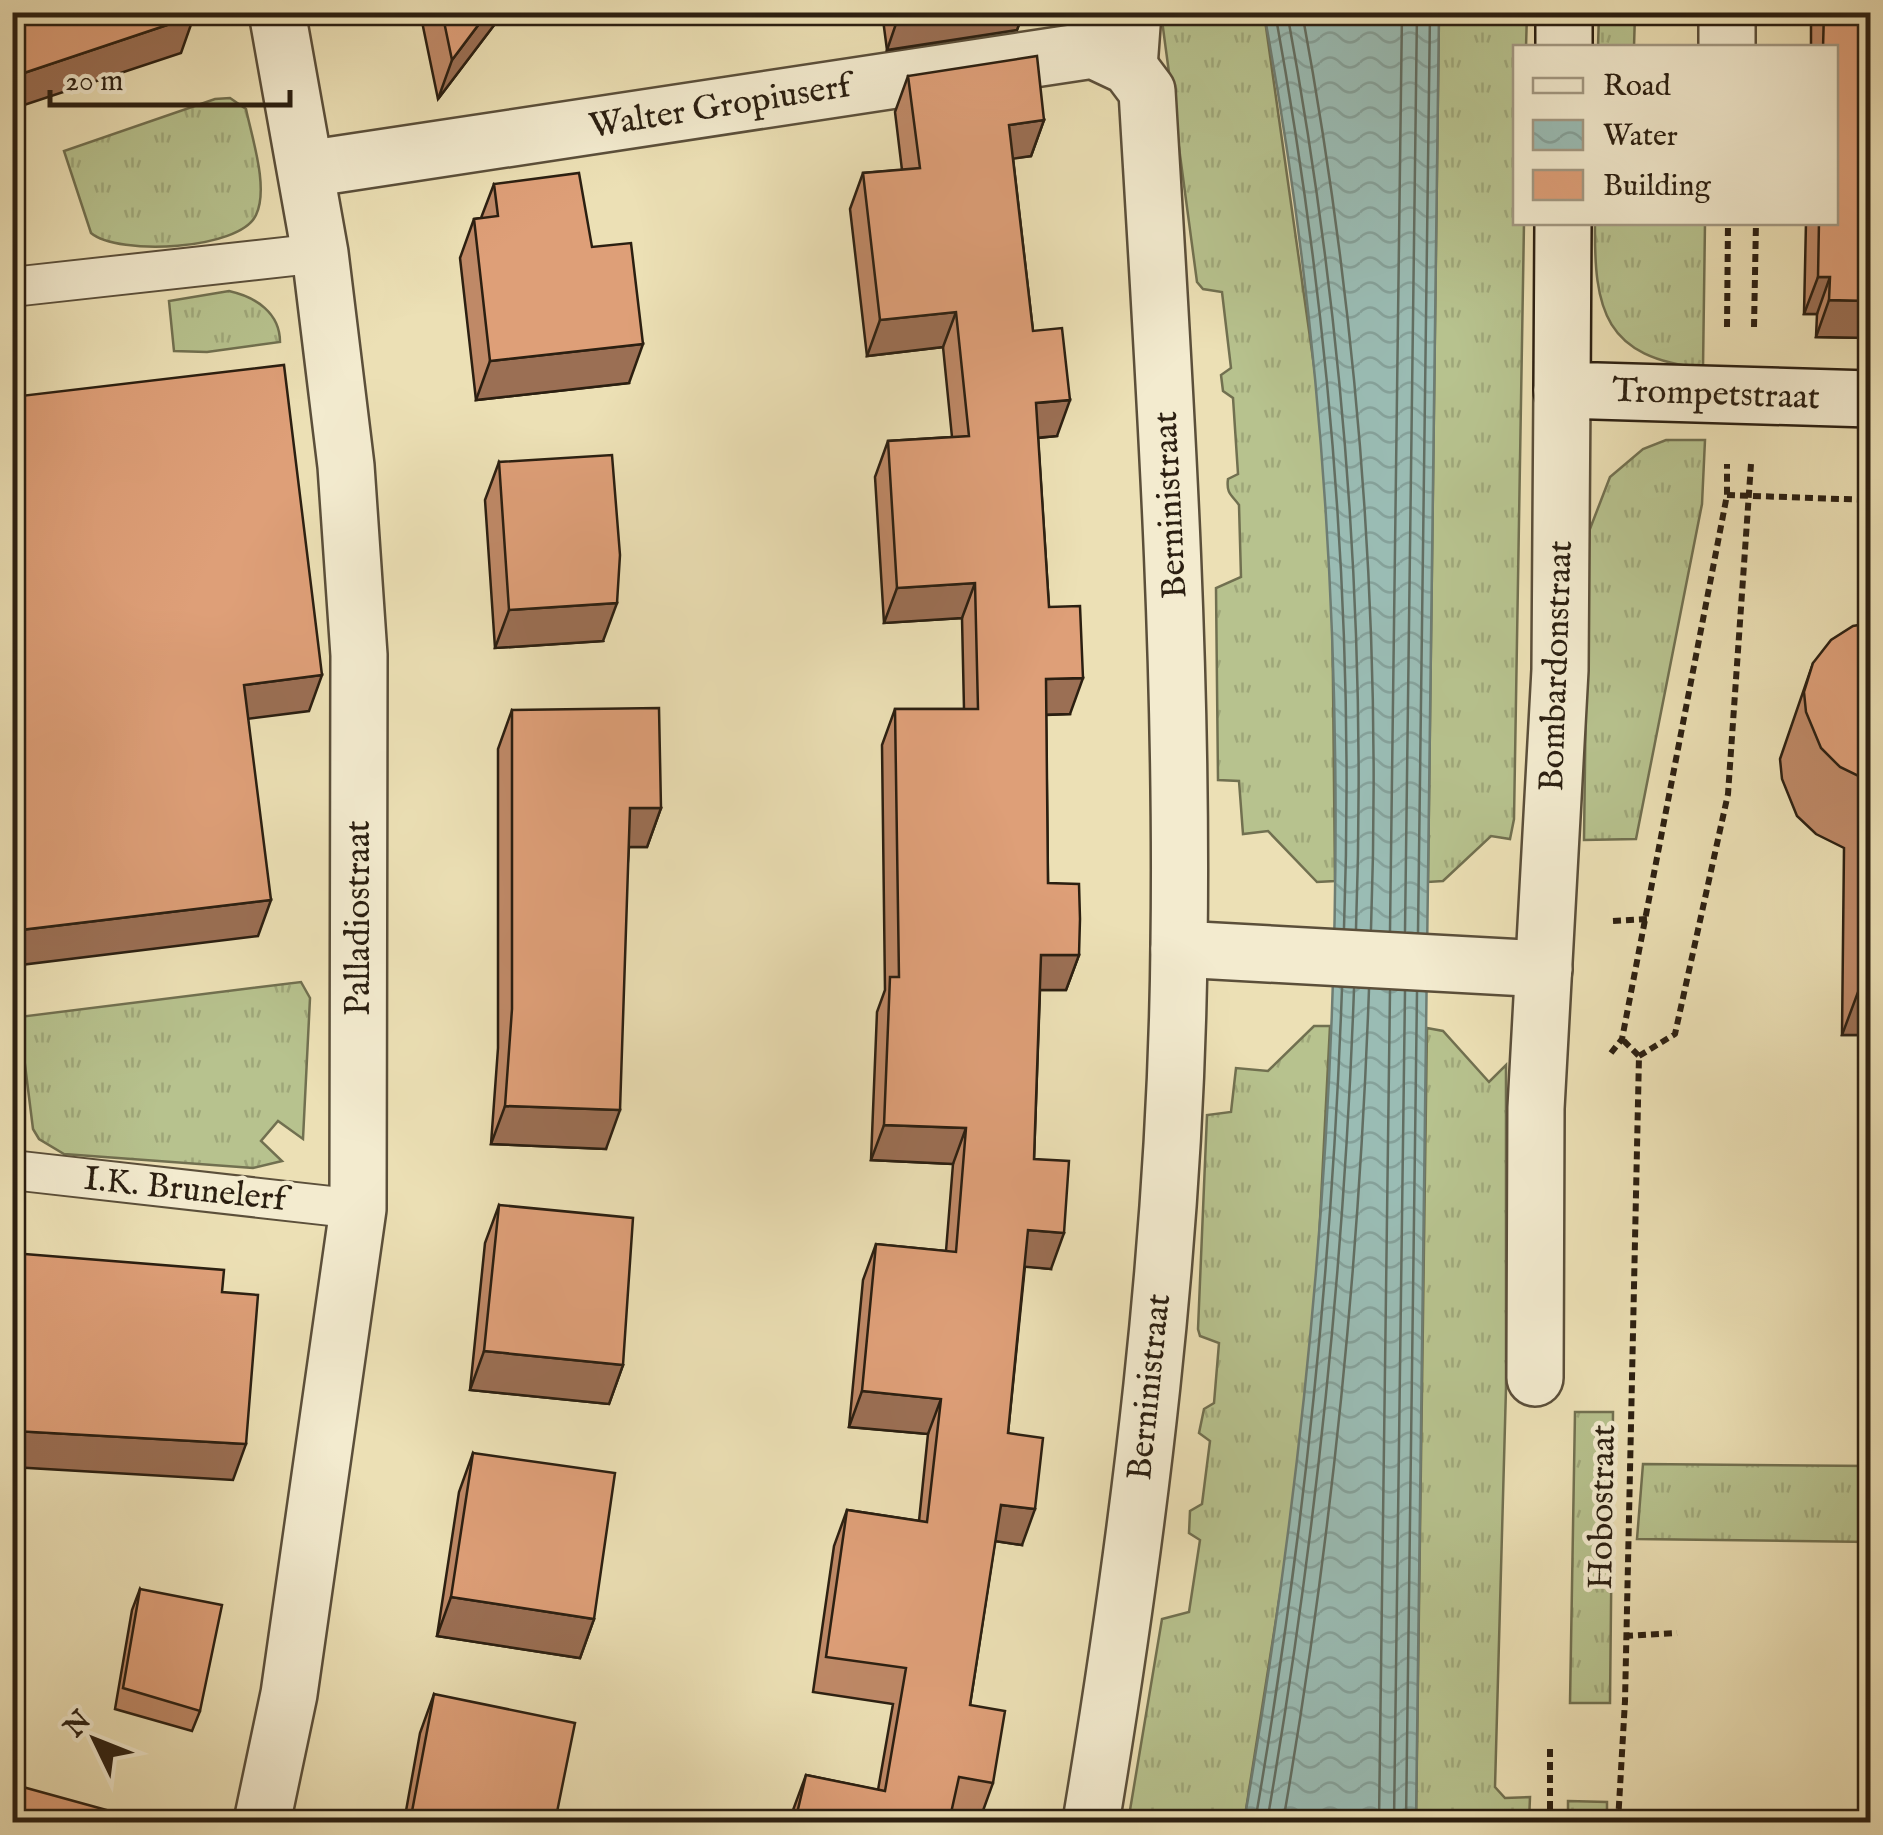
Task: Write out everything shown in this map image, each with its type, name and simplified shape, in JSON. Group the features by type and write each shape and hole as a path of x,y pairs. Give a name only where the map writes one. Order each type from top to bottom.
{"street":[{"name":"Palladiostraat","path":"262,1822 289,1694 358,1209 359,655 346,466 320,253 278,12"},
{"path":"1129,67 1133,12"},
{"path":"1564,12 1564,45"},
{"path":"1727,12 1727,45"},
{"name":"Walter Gropiuserf","path":"307,168 1093,50 1129,67"},
{"name":"Berninistraat","path":"1091,1822 1158,1358 1179,949 1177,581 1147,90 1129,67"},
{"name":"Bombardonstraat","path":"1535,1378 1536,1108 1560,670 1563,225"},
{"name":"Trompetstraat","path":"1562,390 1870,399"},
{"path":"1179,949 1544,969"}],"lane":[{"path":"12,287 320,253"},
{"name":"I.K. Brunelerf","path":"12,1170 358,1209"}],"path":[{"path":"1622,1038 1639,1056 1675,1034 1728,794 1750,496 1728,225"},
{"path":"1536,1108 1582,1090 1622,1038 1726,495 1740,396 1756,225"},
{"path":"1726,495 1870,500"},
{"name":"Hobostraat","path":"1618,1822 1639,1056"},
{"name":"Hobostraat","path":"1625,1636 1677,1634"},
{"path":"1550,1744 1550,1822"}],"green space":[{"path":"1161,13 1264,13 1320,408 1332,585 1335,881 1317,882 1268,831 1243,834 1239,781 1218,780 1216,588 1241,577 1239,505 1228,484 1228,479 1238,474 1233,398 1223,391 1221,375 1231,368 1222,292 1203,289 1197,282"},
{"path":"1439,13 1527,13 1526,45 1513,45 1513,225 1524,225 1514,819 1510,839 1491,836 1443,881 1428,882"},
{"path":"1599,13 1635,13 1634,45 1598,45"},
{"path":"230,98 246,109 260,177 260,204 245,227 227,236 178,246 126,245 91,233 64,151 215,99"},
{"path":"1595,225 1705,225 1703,368 1644,353 1625,341 1603,304"},
{"path":"229,291 265,308 276,323 280,342 207,352 174,351 169,301"},
{"path":"1666,440 1705,440 1702,504 1636,839 1584,840 1588,534 1610,477 1643,449"},
{"path":"301,982 310,998 303,1139 278,1121 261,1141 282,1161 253,1168 64,1154 39,1139 33,1129 19,1017"},
{"path":"1314,1026 1330,1026 1316,1298 1297,1487 1244,1822 1128,1822 1162,1619 1189,1612 1200,1540 1189,1533 1190,1511 1202,1504 1210,1441 1199,1433 1204,1409 1214,1403 1219,1343 1200,1336 1198,1329 1207,1115 1231,1112 1236,1068 1268,1071"},
{"path":"1427,1028 1443,1031 1489,1082 1506,1065 1506,1388 1495,1787 1505,1798 1530,1797 1529,1822 1416,1822"},
{"path":"1575,1412 1613,1412 1610,1703 1570,1703"},
{"path":"1643,1464 1870,1466 1870,1542 1637,1539"},
{"path":"1568,1801 1607,1802 1607,1822 1568,1822"}],"water":[{"path":"1264,13 1439,13 1416,1822 1244,1822 1279,1598 1307,1372 1325,1145 1335,918 1334,691 1322,464 1299,238"}],"building":[{"path":"12,12 193,12 194,16 12,77"},
{"path":"442,12 488,12 452,60"},
{"path":"1824,12 1870,12 1870,301 1829,300 1830,277 1818,277 1819,225 1838,225 1838,45 1823,45"},
{"path":"1037,56 1044,120 1009,125 1033,331 1062,328 1070,400 1036,403 1049,607 1080,606 1083,678 1046,679 1048,883 1079,884 1080,919 1079,955 1041,955 1034,1159 1069,1161 1064,1233 1028,1230 1008,1433 1043,1438 1035,1509 1001,1505 970,1705 1005,1711 993,1783 959,1777 949,1822 795,1822 806,1775 885,1791 906,1668 826,1657 847,1510 927,1522 941,1399 862,1391 876,1244 956,1252 966,1128 884,1125 890,977 899,977 895,709 978,709 975,583 897,588 888,441 969,436 956,312 880,320 863,173 920,168 908,76"},
{"path":"579,173 592,247 631,243 643,344 490,361 474,219 498,216 494,184"},
{"path":"284,365 322,675 244,685 271,900 12,931 12,397"},
{"path":"612,455 620,555 617,603 509,610 499,462"},
{"path":"1870,623 1870,968 1867,968 1869,781 1840,767 1821,748 1806,712 1804,692 1813,663 1831,640 1853,626"},
{"path":"659,708 661,808 630,808 620,1110 505,1106 512,1009 512,710"},
{"path":"499,1205 633,1218 623,1365 484,1351"},
{"path":"12,1253 224,1270 222,1292 258,1295 246,1444 15,1431 12,1461"},
{"path":"473,1453 615,1473 594,1619 451,1597"},
{"path":"140,1589 222,1605 200,1711 123,1688"},
{"path":"434,1694 575,1723 555,1822 410,1822"},
{"path":"12,1784 150,1822 12,1822"}]}
